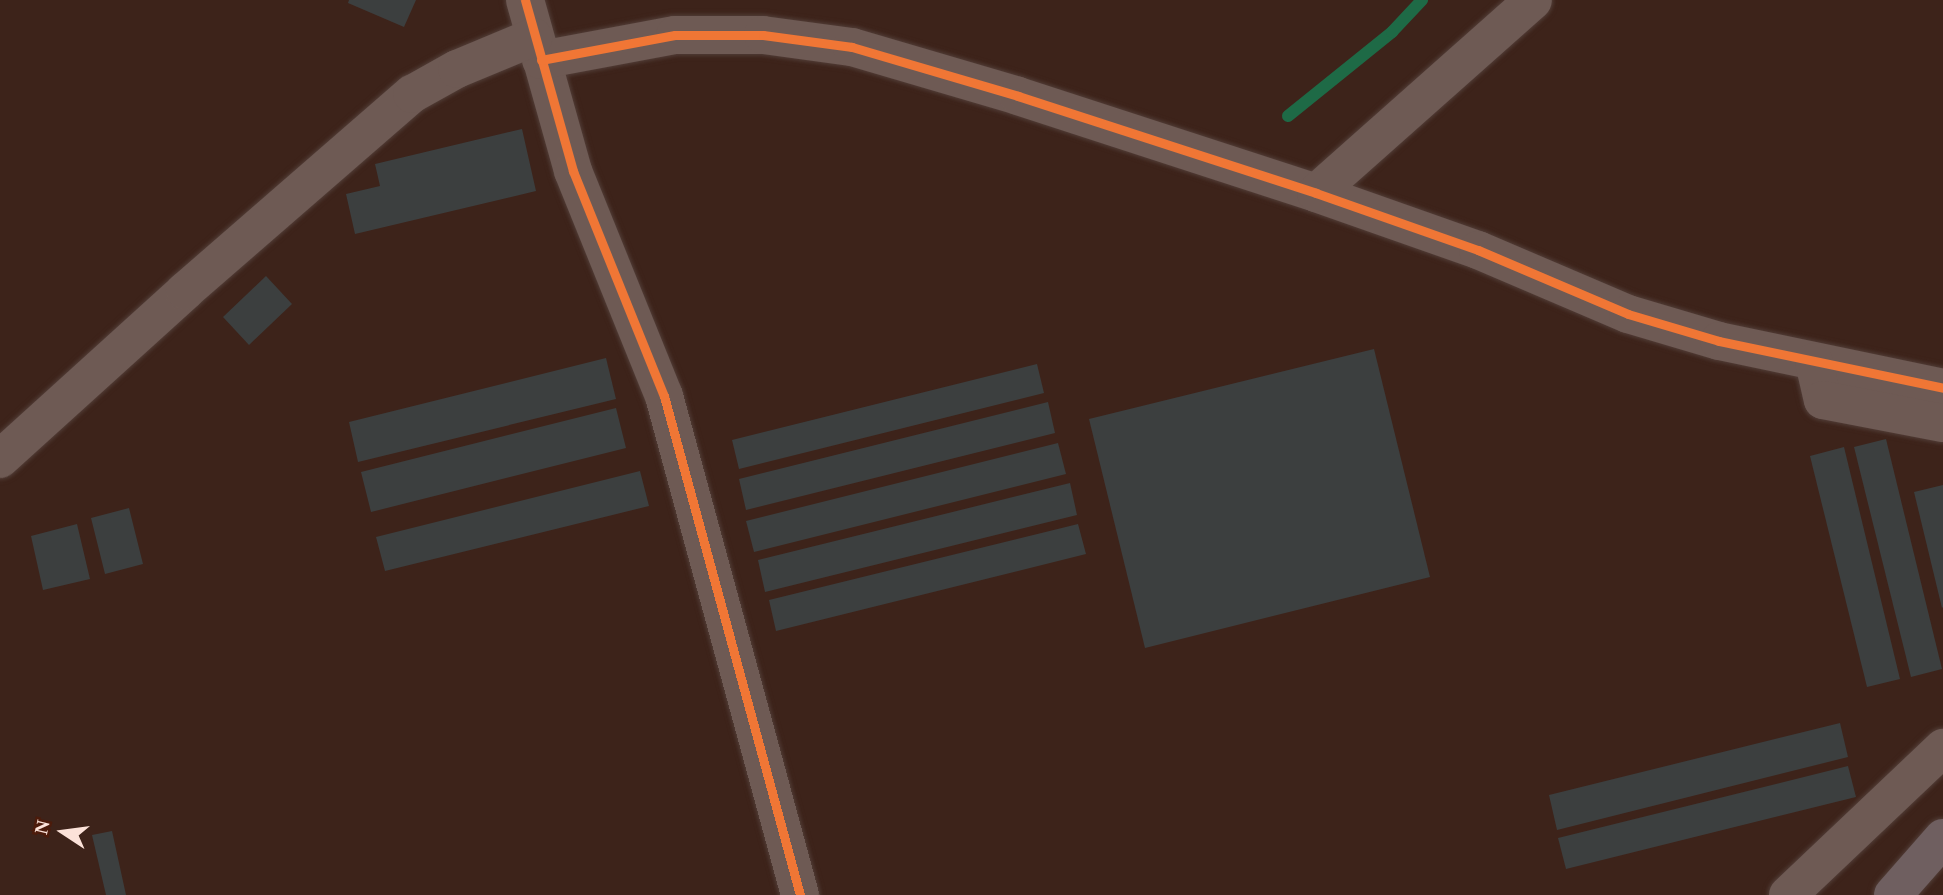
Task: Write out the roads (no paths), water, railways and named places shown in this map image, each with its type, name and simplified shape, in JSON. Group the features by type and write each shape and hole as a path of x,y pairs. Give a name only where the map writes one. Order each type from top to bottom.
{"highway":[{"path":"1893,895 1943,838"}],"street":[{"path":"525,0 573,171 664,396 800,895"},
{"path":"1316,193 1533,0"},
{"path":"0,458 185,291 412,94 457,69 537,49 675,35 763,35 852,47 1018,96 1316,193 1478,250 1628,314 1719,341 1943,388"},
{"path":"1814,362 1823,400 1943,423"},
{"path":"1788,895 1943,748"}],"waterway":[{"path":"1288,116 1392,32 1422,0"}]}
